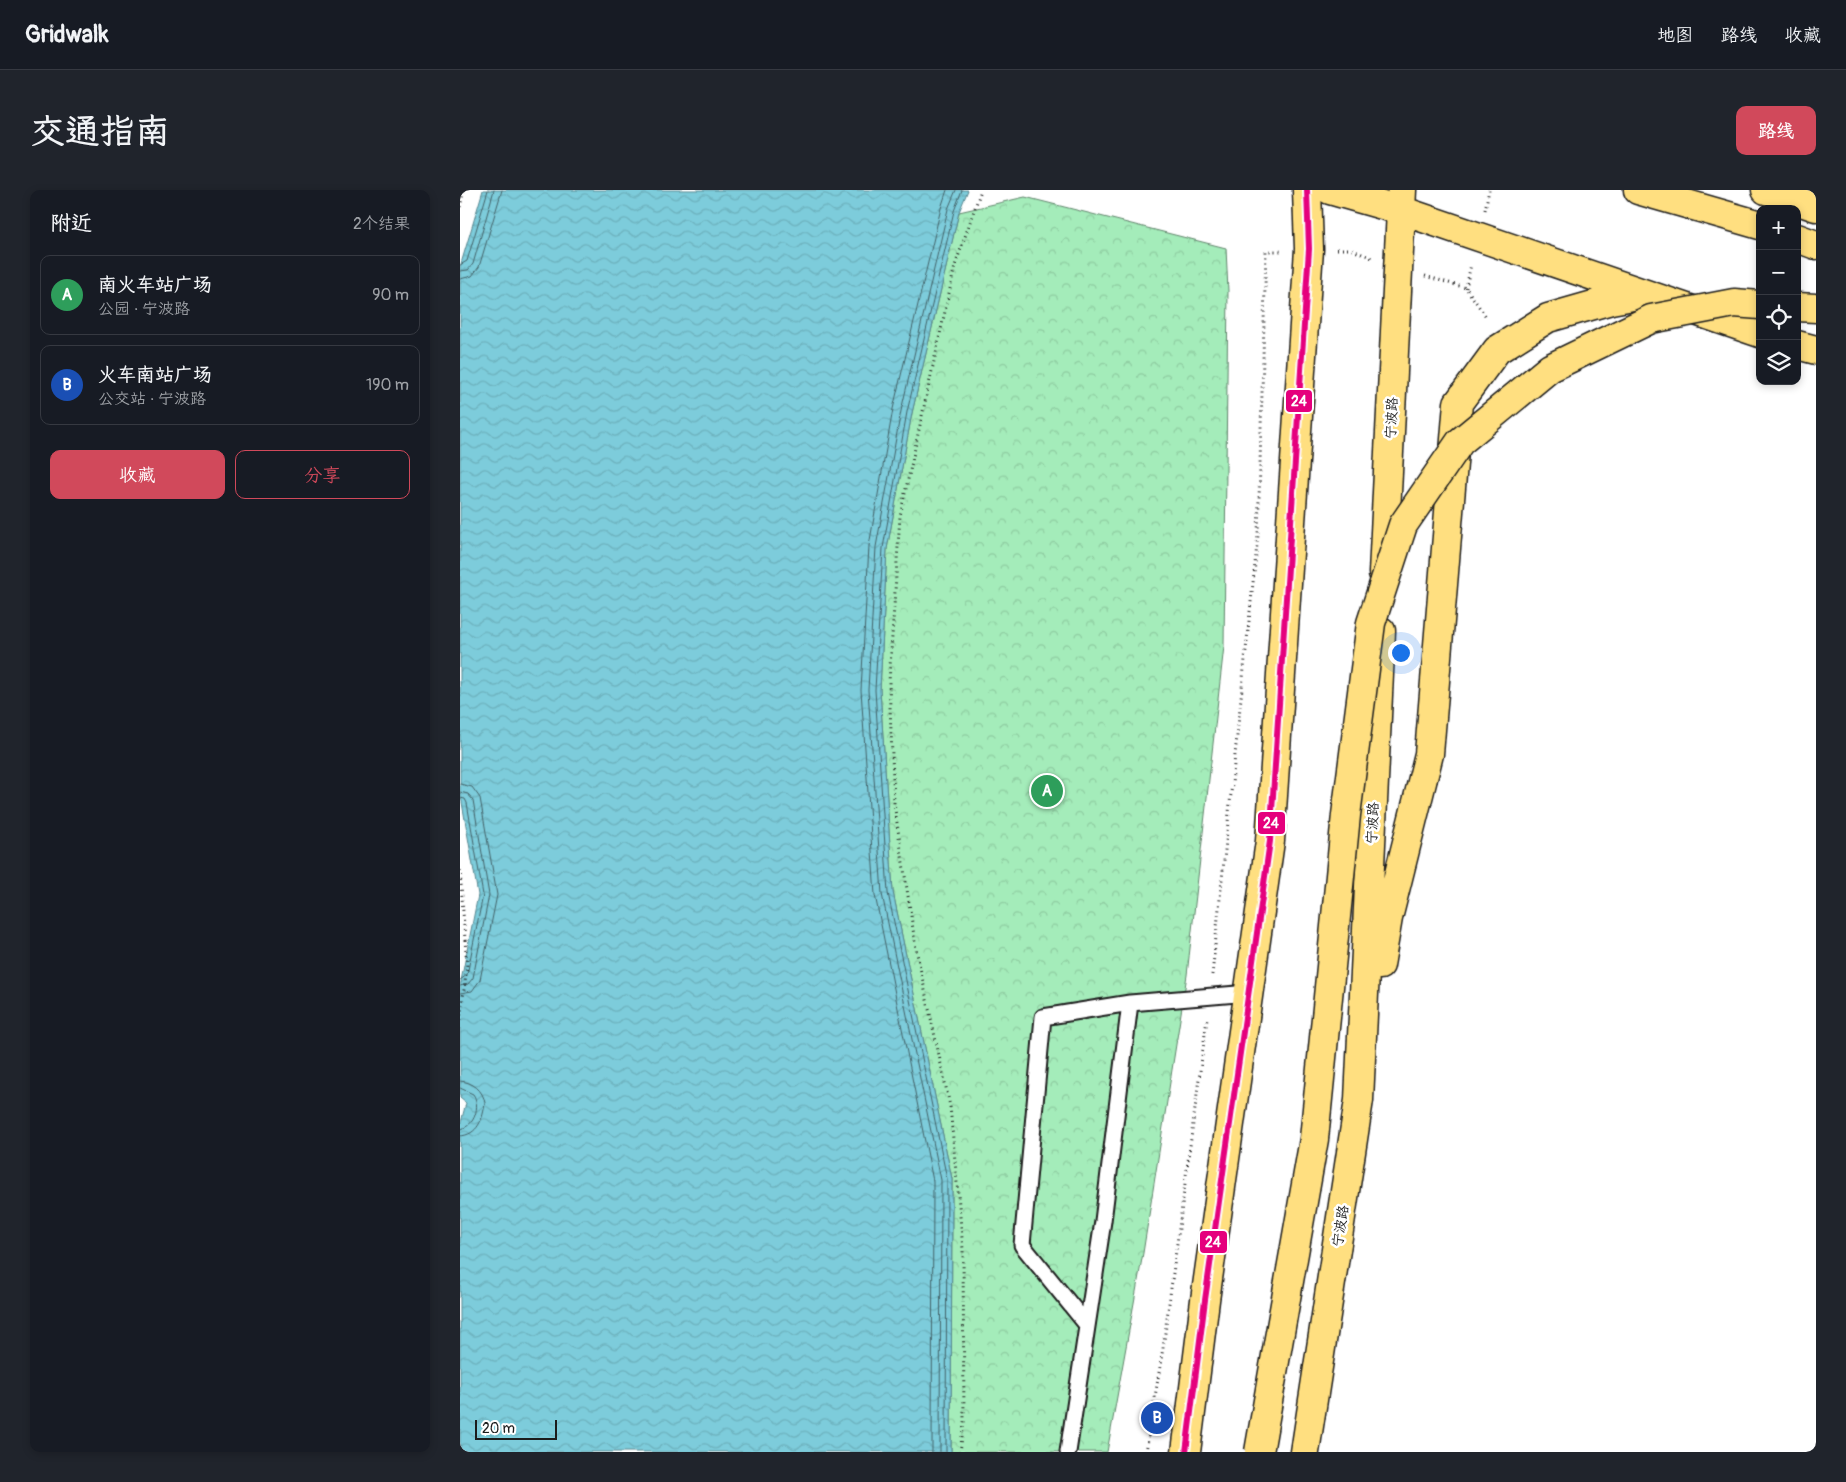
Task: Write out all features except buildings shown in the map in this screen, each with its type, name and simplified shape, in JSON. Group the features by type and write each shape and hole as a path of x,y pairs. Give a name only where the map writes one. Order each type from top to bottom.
{"main road":[{"path":"1186,1452 1205,1300 1270,841 1309,249 1307,190"},
{"path":"1330,190 1401,200 1644,294 1756,332"},
{"path":"1638,190 1756,224"},
{"path":"1773,192 1816,207"},
{"name":"宁波路","path":"1305,1452 1359,1100 1401,200"},
{"path":"1801,239 1816,245"},
{"path":"1359,1100 1388,918 1429,754 1458,403 1497,350 1548,318 1611,300 1644,294"},
{"path":"1259,1452 1314,1139 1346,815 1372,623 1403,525 1460,442 1550,368 1651,319 1734,303 1756,305"},
{"path":"1801,307 1816,308"}],"lane":[{"path":"1087,1325 1022,1246 1042,1018 1130,1003 1249,993"},
{"path":"1068,1452 1103,1221 1130,1003"}],"path":[{"path":"460,206 464,190"},
{"path":"960,1452 964,1422 963,1249 950,1106 916,950 894,803 889,682 900,516 955,266 982,190"},
{"path":"1146,1452 1163,1348 1210,996 1258,535 1266,251"},
{"path":"460,870 467,967 460,1020"}],"green space":[{"path":"1025,197 1226,248 1228,291 1224,646 1187,975 1143,1253 1107,1452 951,1452 952,1179 893,892 880,690 887,549 912,413 959,212"}],"water":[{"path":"483,190 968,190 959,212 912,413 887,549 880,690 893,892 952,1179 951,1452 460,1452 460,1126 466,1103 460,1098 460,986 478,895 460,791 460,267"}],"transit line":[{"name":"24","path":"1186,1452 1205,1300 1270,841 1309,249 1307,190"}],"place":[{"name":"南火车站广场","path":"1047,791"},
{"name":"火车南站广场","path":"1157,1418"}]}
